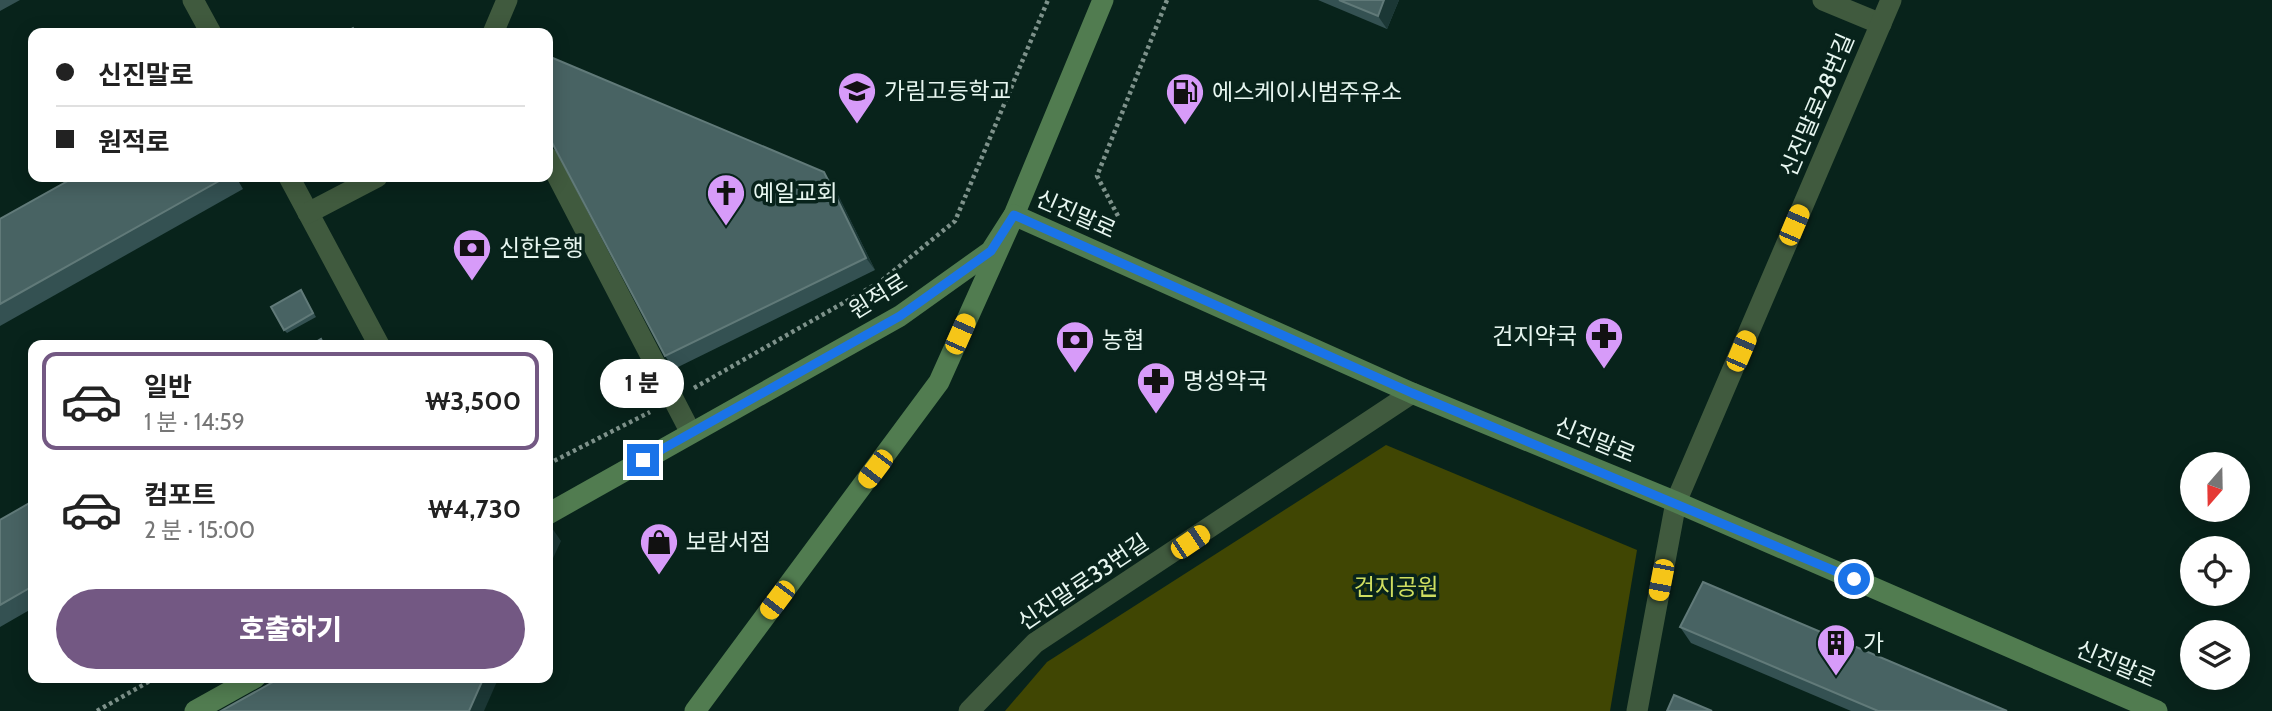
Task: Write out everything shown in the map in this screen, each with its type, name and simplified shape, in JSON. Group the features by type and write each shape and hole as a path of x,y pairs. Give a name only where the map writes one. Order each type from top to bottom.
{"street":[{"path":"193,0 208,28"},
{"path":"495,28 507,0"},
{"name":"원적로","path":"553,511 900,316 991,251 1014,215 1103,0"},
{"path":"1823,0 1881,24"},
{"name":"신진말로28번길","path":"1637,711 1676,502 1891,0"},
{"path":"553,168 691,433"},
{"path":"292,182 376,340"},
{"path":"308,213 367,182"},
{"path":"695,711 939,382 1014,215"},
{"name":"신진말로","path":"1014,215 1412,393 1676,502 2157,711"},
{"name":"신진말로33번길","path":"970,711 1035,643 1412,393"},
{"path":"195,711 245,683"}],"path":[{"path":"553,461 674,399 880,282 955,221 1048,0"},
{"path":"1118,216 1097,176 1167,0"},
{"path":"97,711 146,683"}],"green space":[{"name":"건지공원","path":"1386,445 1637,550 1610,711 1005,711 1047,662"}],"building":[{"path":"1339,0 1384,0 1378,16"},
{"name":"예일교회","path":"553,58 824,172 866,258 665,356 553,144"},
{"path":"66,182 217,182 0,304 0,219"},
{"path":"301,290 313,313 284,330 271,307"},
{"path":"28,504 28,589 0,605 0,520"},
{"name":"가","path":"1703,582 2007,711 1878,711 1680,627"},
{"path":"271,683 481,683 469,711 221,711"},
{"path":"1674,695 1712,711 1667,711"}],"place":[{"name":"가림고등학교","path":"857,125"},
{"name":"에스케이시범주유소","path":"1185,126"},
{"name":"예일교회","path":"726,227"},
{"name":"신한은행","path":"472,282"},
{"name":"건지약국","path":"1604,370"},
{"name":"농협","path":"1075,374"},
{"name":"명성약국","path":"1156,415"},
{"name":"보람서점","path":"659,576"},
{"name":"가","path":"1836,677"}],"route":[{"path":"643,460 900,316 991,251 1014,215 1412,393 1854,579"}]}
